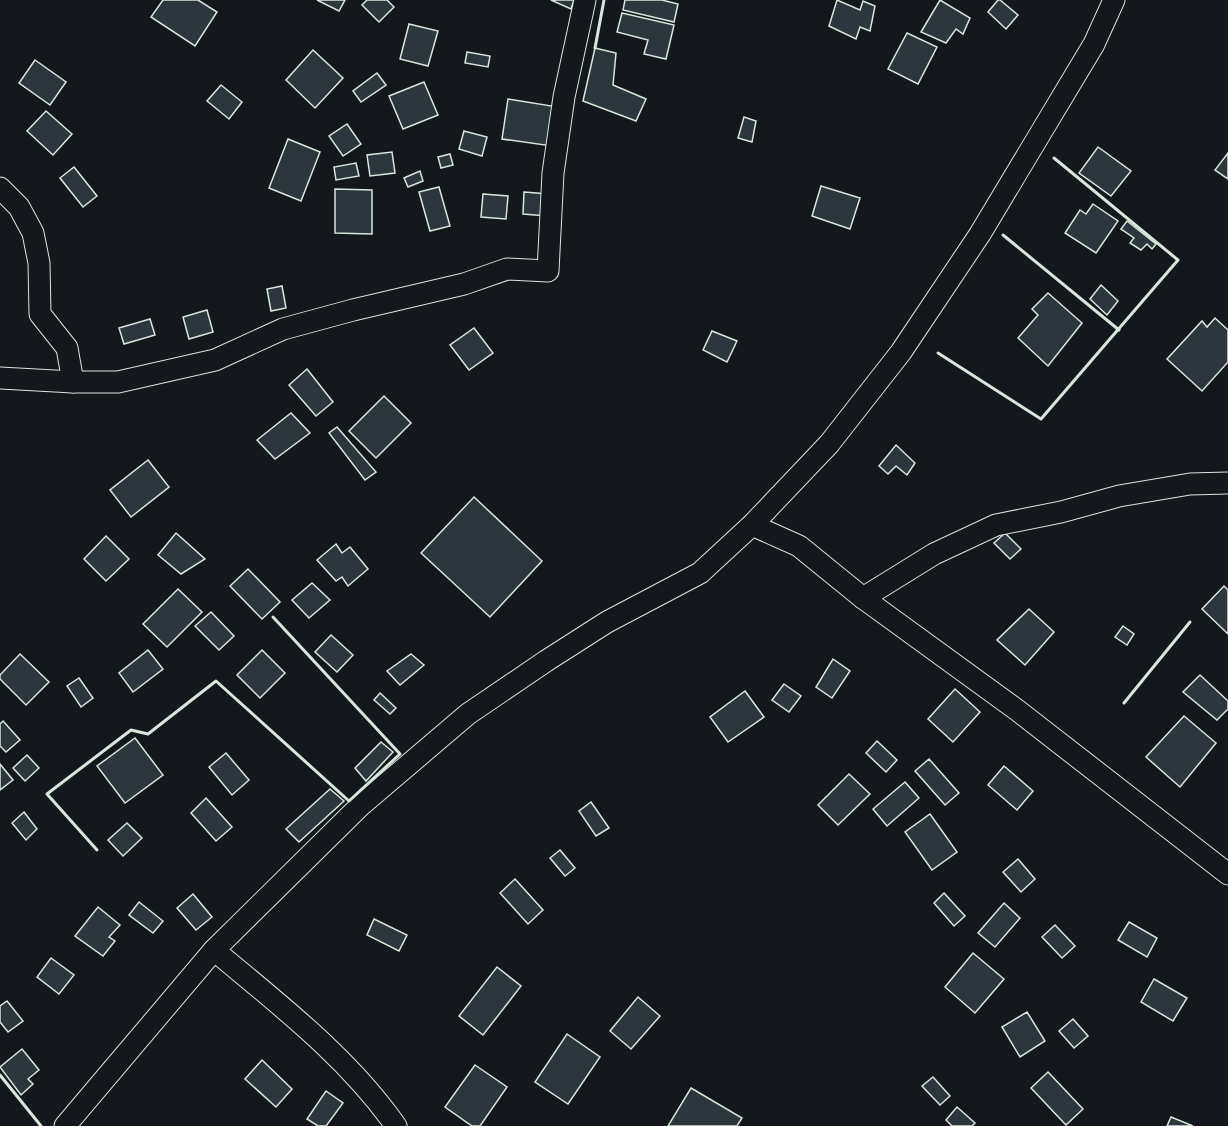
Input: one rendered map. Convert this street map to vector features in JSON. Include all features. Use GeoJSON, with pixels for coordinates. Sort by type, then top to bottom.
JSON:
{"type":"FeatureCollection","features":[{"type":"Feature","properties":{"kind":"street"},"geometry":{"type":"LineString","coordinates":[[0,378],[118,382],[215,360],[283,329],[464,284],[507,269],[548,271],[554,173],[561,119],[585,0]]}},
{"type":"Feature","properties":{"kind":"street"},"geometry":{"type":"LineString","coordinates":[[65,1126],[214,950],[360,806],[468,714],[607,622],[700,573],[752,525],[829,444],[902,352],[980,234],[1094,44],[1114,0]]}},
{"type":"Feature","properties":{"kind":"street"},"geometry":{"type":"LineString","coordinates":[[0,188],[19,207],[33,233],[39,263],[40,314],[67,348],[73,382]]}},
{"type":"Feature","properties":{"kind":"street"},"geometry":{"type":"LineString","coordinates":[[863,598],[934,554],[996,525],[1061,512],[1119,495],[1190,484],[1228,483]]}},
{"type":"Feature","properties":{"kind":"street"},"geometry":{"type":"LineString","coordinates":[[752,525],[799,546],[863,598],[1017,710],[1228,874]]}},
{"type":"Feature","properties":{"kind":"street"},"geometry":{"type":"LineString","coordinates":[[214,950],[308,1029],[380,1102],[396,1126]]}},
{"type":"Feature","properties":{"kind":"building"},"geometry":{"type":"Polygon","coordinates":[[[163,0],[198,0],[217,12],[195,46],[151,17],[163,0]]]}},
{"type":"Feature","properties":{"kind":"building"},"geometry":{"type":"Polygon","coordinates":[[[317,0],[345,0],[339,11],[317,0]]]}},
{"type":"Feature","properties":{"kind":"building"},"geometry":{"type":"Polygon","coordinates":[[[367,0],[387,0],[394,7],[379,22],[362,5],[367,0]]]}},
{"type":"Feature","properties":{"kind":"building"},"geometry":{"type":"Polygon","coordinates":[[[551,0],[574,0],[571,9],[551,0]]]}},
{"type":"Feature","properties":{"kind":"building"},"geometry":{"type":"Polygon","coordinates":[[[625,0],[662,0],[678,4],[674,22],[623,10],[625,0]]]}},
{"type":"Feature","properties":{"kind":"building"},"geometry":{"type":"Polygon","coordinates":[[[837,0],[860,10],[863,1],[875,6],[870,31],[860,27],[856,39],[829,26],[837,0]]]}},
{"type":"Feature","properties":{"kind":"building"},"geometry":{"type":"Polygon","coordinates":[[[940,0],[970,18],[963,34],[956,29],[946,43],[921,32],[940,0]]]}},
{"type":"Feature","properties":{"kind":"building"},"geometry":{"type":"Polygon","coordinates":[[[998,0],[1018,15],[1006,29],[988,12],[998,0]]]}},
{"type":"Feature","properties":{"kind":"building"},"geometry":{"type":"Polygon","coordinates":[[[622,13],[674,25],[666,59],[644,54],[648,40],[617,32],[622,13]]]}},
{"type":"Feature","properties":{"kind":"building"},"geometry":{"type":"Polygon","coordinates":[[[409,24],[438,31],[428,66],[400,59],[409,24]]]}},
{"type":"Feature","properties":{"kind":"building"},"geometry":{"type":"Polygon","coordinates":[[[907,33],[937,47],[918,84],[888,69],[907,33]]]}},
{"type":"Feature","properties":{"kind":"building"},"geometry":{"type":"Polygon","coordinates":[[[595,48],[616,53],[613,85],[646,99],[636,121],[583,101],[595,48]]]}},
{"type":"Feature","properties":{"kind":"building"},"geometry":{"type":"Polygon","coordinates":[[[313,50],[343,78],[315,108],[286,80],[313,50]]]}},
{"type":"Feature","properties":{"kind":"building"},"geometry":{"type":"Polygon","coordinates":[[[467,52],[490,56],[488,67],[465,63],[467,52]]]}},
{"type":"Feature","properties":{"kind":"building"},"geometry":{"type":"Polygon","coordinates":[[[35,60],[66,82],[50,105],[19,83],[35,60]]]}},
{"type":"Feature","properties":{"kind":"building"},"geometry":{"type":"Polygon","coordinates":[[[377,73],[386,85],[361,102],[353,91],[377,73]]]}},
{"type":"Feature","properties":{"kind":"building"},"geometry":{"type":"Polygon","coordinates":[[[424,82],[438,115],[403,129],[389,96],[424,82]]]}},
{"type":"Feature","properties":{"kind":"building"},"geometry":{"type":"Polygon","coordinates":[[[221,85],[242,102],[229,119],[207,101],[221,85]]]}},
{"type":"Feature","properties":{"kind":"building"},"geometry":{"type":"Polygon","coordinates":[[[508,99],[558,107],[552,146],[502,139],[508,99]]]}},
{"type":"Feature","properties":{"kind":"building"},"geometry":{"type":"Polygon","coordinates":[[[46,111],[72,134],[53,155],[27,131],[46,111]]]}},
{"type":"Feature","properties":{"kind":"building"},"geometry":{"type":"Polygon","coordinates":[[[744,117],[756,121],[752,142],[738,138],[744,117]]]}},
{"type":"Feature","properties":{"kind":"building"},"geometry":{"type":"Polygon","coordinates":[[[347,124],[361,144],[343,156],[329,136],[347,124]]]}},
{"type":"Feature","properties":{"kind":"building"},"geometry":{"type":"Polygon","coordinates":[[[464,131],[487,137],[482,156],[459,149],[464,131]]]}},
{"type":"Feature","properties":{"kind":"building"},"geometry":{"type":"Polygon","coordinates":[[[288,139],[320,152],[301,201],[269,188],[288,139]]]}},
{"type":"Feature","properties":{"kind":"building"},"geometry":{"type":"Polygon","coordinates":[[[1098,147],[1131,171],[1111,196],[1079,173],[1098,147]]]}},
{"type":"Feature","properties":{"kind":"building"},"geometry":{"type":"Polygon","coordinates":[[[392,152],[395,173],[370,176],[367,155],[392,152]]]}},
{"type":"Feature","properties":{"kind":"building"},"geometry":{"type":"Polygon","coordinates":[[[1228,153],[1228,179],[1215,170],[1228,153]]]}},
{"type":"Feature","properties":{"kind":"building"},"geometry":{"type":"Polygon","coordinates":[[[450,154],[453,165],[441,168],[438,157],[450,154]]]}},
{"type":"Feature","properties":{"kind":"building"},"geometry":{"type":"Polygon","coordinates":[[[356,163],[359,176],[336,180],[334,167],[356,163]]]}},
{"type":"Feature","properties":{"kind":"building"},"geometry":{"type":"Polygon","coordinates":[[[74,167],[97,196],[83,207],[60,178],[74,167]]]}},
{"type":"Feature","properties":{"kind":"building"},"geometry":{"type":"Polygon","coordinates":[[[420,171],[423,181],[408,187],[404,178],[420,171]]]}},
{"type":"Feature","properties":{"kind":"building"},"geometry":{"type":"Polygon","coordinates":[[[821,186],[860,198],[850,229],[812,216],[821,186]]]}},
{"type":"Feature","properties":{"kind":"building"},"geometry":{"type":"Polygon","coordinates":[[[439,187],[450,226],[430,231],[419,192],[439,187]]]}},
{"type":"Feature","properties":{"kind":"building"},"geometry":{"type":"Polygon","coordinates":[[[335,189],[372,190],[372,234],[335,233],[335,189]]]}},
{"type":"Feature","properties":{"kind":"building"},"geometry":{"type":"Polygon","coordinates":[[[524,192],[549,194],[547,216],[523,214],[524,192]]]}},
{"type":"Feature","properties":{"kind":"building"},"geometry":{"type":"Polygon","coordinates":[[[483,194],[508,196],[506,219],[481,217],[483,194]]]}},
{"type":"Feature","properties":{"kind":"building"},"geometry":{"type":"Polygon","coordinates":[[[1093,204],[1118,221],[1096,253],[1065,233],[1080,210],[1086,214],[1093,204]]]}},
{"type":"Feature","properties":{"kind":"building"},"geometry":{"type":"Polygon","coordinates":[[[1127,221],[1156,244],[1152,249],[1147,244],[1141,250],[1130,243],[1134,238],[1121,229],[1127,221]]]}},
{"type":"Feature","properties":{"kind":"building"},"geometry":{"type":"Polygon","coordinates":[[[1101,285],[1118,301],[1107,315],[1090,299],[1101,285]]]}},
{"type":"Feature","properties":{"kind":"building"},"geometry":{"type":"Polygon","coordinates":[[[282,286],[286,308],[271,311],[267,289],[282,286]]]}},
{"type":"Feature","properties":{"kind":"building"},"geometry":{"type":"Polygon","coordinates":[[[1048,293],[1082,323],[1048,366],[1018,338],[1038,315],[1032,309],[1048,293]]]}},
{"type":"Feature","properties":{"kind":"building"},"geometry":{"type":"Polygon","coordinates":[[[207,310],[213,332],[189,339],[183,317],[207,310]]]}},
{"type":"Feature","properties":{"kind":"building"},"geometry":{"type":"Polygon","coordinates":[[[1215,318],[1228,330],[1228,362],[1202,391],[1167,359],[1202,321],[1207,327],[1215,318]]]}},
{"type":"Feature","properties":{"kind":"building"},"geometry":{"type":"Polygon","coordinates":[[[150,319],[155,335],[124,344],[119,328],[150,319]]]}},
{"type":"Feature","properties":{"kind":"building"},"geometry":{"type":"Polygon","coordinates":[[[474,328],[493,353],[469,370],[450,345],[474,328]]]}},
{"type":"Feature","properties":{"kind":"building"},"geometry":{"type":"Polygon","coordinates":[[[712,331],[737,341],[727,362],[703,350],[712,331]]]}},
{"type":"Feature","properties":{"kind":"building"},"geometry":{"type":"Polygon","coordinates":[[[307,369],[333,402],[316,416],[289,385],[307,369]]]}},
{"type":"Feature","properties":{"kind":"building"},"geometry":{"type":"Polygon","coordinates":[[[384,396],[411,423],[376,458],[349,431],[384,396]]]}},
{"type":"Feature","properties":{"kind":"building"},"geometry":{"type":"Polygon","coordinates":[[[291,413],[310,433],[275,459],[257,440],[291,413]]]}},
{"type":"Feature","properties":{"kind":"building"},"geometry":{"type":"Polygon","coordinates":[[[337,427],[376,472],[365,480],[329,433],[337,427]]]}},
{"type":"Feature","properties":{"kind":"building"},"geometry":{"type":"Polygon","coordinates":[[[896,445],[915,463],[907,475],[896,466],[888,474],[879,466],[896,445]]]}},
{"type":"Feature","properties":{"kind":"building"},"geometry":{"type":"Polygon","coordinates":[[[148,460],[169,487],[131,517],[110,490],[148,460]]]}},
{"type":"Feature","properties":{"kind":"building"},"geometry":{"type":"Polygon","coordinates":[[[474,497],[542,561],[490,617],[421,553],[474,497]]]}},
{"type":"Feature","properties":{"kind":"building"},"geometry":{"type":"Polygon","coordinates":[[[176,533],[205,559],[181,574],[158,555],[176,533]]]}},
{"type":"Feature","properties":{"kind":"building"},"geometry":{"type":"Polygon","coordinates":[[[1005,533],[1021,549],[1010,559],[994,543],[1005,533]]]}},
{"type":"Feature","properties":{"kind":"building"},"geometry":{"type":"Polygon","coordinates":[[[106,536],[129,559],[106,581],[84,559],[106,536]]]}},
{"type":"Feature","properties":{"kind":"building"},"geometry":{"type":"Polygon","coordinates":[[[336,544],[342,553],[350,547],[368,569],[348,586],[342,577],[336,581],[317,560],[336,544]]]}},
{"type":"Feature","properties":{"kind":"building"},"geometry":{"type":"Polygon","coordinates":[[[248,569],[280,602],[262,619],[230,586],[248,569]]]}},
{"type":"Feature","properties":{"kind":"building"},"geometry":{"type":"Polygon","coordinates":[[[312,583],[330,600],[309,618],[292,600],[312,583]]]}},
{"type":"Feature","properties":{"kind":"building"},"geometry":{"type":"Polygon","coordinates":[[[1224,586],[1228,590],[1228,634],[1202,609],[1224,586]]]}},
{"type":"Feature","properties":{"kind":"building"},"geometry":{"type":"Polygon","coordinates":[[[178,589],[202,612],[167,647],[143,624],[178,589]]]}},
{"type":"Feature","properties":{"kind":"building"},"geometry":{"type":"Polygon","coordinates":[[[1029,609],[1054,632],[1025,665],[997,640],[1029,609]]]}},
{"type":"Feature","properties":{"kind":"building"},"geometry":{"type":"Polygon","coordinates":[[[211,612],[234,636],[219,650],[195,626],[211,612]]]}},
{"type":"Feature","properties":{"kind":"building"},"geometry":{"type":"Polygon","coordinates":[[[1123,626],[1134,634],[1127,645],[1115,637],[1123,626]]]}},
{"type":"Feature","properties":{"kind":"building"},"geometry":{"type":"Polygon","coordinates":[[[331,635],[353,655],[337,672],[315,652],[331,635]]]}},
{"type":"Feature","properties":{"kind":"building"},"geometry":{"type":"Polygon","coordinates":[[[148,650],[163,669],[133,692],[119,673],[148,650]]]}},
{"type":"Feature","properties":{"kind":"building"},"geometry":{"type":"Polygon","coordinates":[[[262,650],[285,673],[260,698],[237,675],[262,650]]]}},
{"type":"Feature","properties":{"kind":"building"},"geometry":{"type":"Polygon","coordinates":[[[20,654],[49,682],[26,705],[0,679],[0,675],[20,654]]]}},
{"type":"Feature","properties":{"kind":"building"},"geometry":{"type":"Polygon","coordinates":[[[411,654],[424,665],[400,685],[387,671],[411,654]]]}},
{"type":"Feature","properties":{"kind":"building"},"geometry":{"type":"Polygon","coordinates":[[[833,659],[850,671],[832,698],[816,687],[833,659]]]}},
{"type":"Feature","properties":{"kind":"building"},"geometry":{"type":"Polygon","coordinates":[[[1200,675],[1228,701],[1228,709],[1217,720],[1183,692],[1200,675]]]}},
{"type":"Feature","properties":{"kind":"building"},"geometry":{"type":"Polygon","coordinates":[[[79,678],[93,698],[81,707],[67,686],[79,678]]]}},
{"type":"Feature","properties":{"kind":"building"},"geometry":{"type":"Polygon","coordinates":[[[784,684],[801,696],[789,712],[772,700],[784,684]]]}},
{"type":"Feature","properties":{"kind":"building"},"geometry":{"type":"Polygon","coordinates":[[[955,689],[980,712],[953,742],[928,719],[955,689]]]}},
{"type":"Feature","properties":{"kind":"building"},"geometry":{"type":"Polygon","coordinates":[[[745,691],[764,717],[728,742],[710,717],[745,691]]]}},
{"type":"Feature","properties":{"kind":"building"},"geometry":{"type":"Polygon","coordinates":[[[380,693],[396,708],[390,714],[374,700],[380,693]]]}},
{"type":"Feature","properties":{"kind":"building"},"geometry":{"type":"Polygon","coordinates":[[[1184,716],[1216,743],[1180,787],[1146,757],[1184,716]]]}},
{"type":"Feature","properties":{"kind":"building"},"geometry":{"type":"Polygon","coordinates":[[[3,721],[20,740],[6,752],[0,746],[0,724],[3,721]]]}},
{"type":"Feature","properties":{"kind":"building"},"geometry":{"type":"Polygon","coordinates":[[[135,738],[163,775],[125,803],[97,766],[135,738]]]}},
{"type":"Feature","properties":{"kind":"building"},"geometry":{"type":"Polygon","coordinates":[[[877,741],[897,760],[886,772],[866,753],[877,741]]]}},
{"type":"Feature","properties":{"kind":"building"},"geometry":{"type":"Polygon","coordinates":[[[381,742],[393,752],[366,781],[355,768],[381,742]]]}},
{"type":"Feature","properties":{"kind":"building"},"geometry":{"type":"Polygon","coordinates":[[[226,753],[249,780],[232,795],[209,767],[226,753]]]}},
{"type":"Feature","properties":{"kind":"building"},"geometry":{"type":"Polygon","coordinates":[[[27,755],[39,768],[25,781],[13,768],[27,755]]]}},
{"type":"Feature","properties":{"kind":"building"},"geometry":{"type":"Polygon","coordinates":[[[929,759],[959,793],[945,805],[915,771],[929,759]]]}},
{"type":"Feature","properties":{"kind":"building"},"geometry":{"type":"Polygon","coordinates":[[[0,764],[13,780],[0,790],[0,764]]]}},
{"type":"Feature","properties":{"kind":"building"},"geometry":{"type":"Polygon","coordinates":[[[1004,766],[1033,791],[1017,810],[988,785],[1004,766]]]}},
{"type":"Feature","properties":{"kind":"building"},"geometry":{"type":"Polygon","coordinates":[[[849,774],[870,794],[838,825],[818,805],[849,774]]]}},
{"type":"Feature","properties":{"kind":"building"},"geometry":{"type":"Polygon","coordinates":[[[905,782],[919,798],[887,826],[873,809],[905,782]]]}},
{"type":"Feature","properties":{"kind":"building"},"geometry":{"type":"Polygon","coordinates":[[[330,789],[344,801],[299,842],[286,829],[330,789]]]}},
{"type":"Feature","properties":{"kind":"building"},"geometry":{"type":"Polygon","coordinates":[[[206,798],[232,827],[216,841],[191,813],[206,798]]]}},
{"type":"Feature","properties":{"kind":"building"},"geometry":{"type":"Polygon","coordinates":[[[591,802],[609,828],[596,836],[579,811],[591,802]]]}},
{"type":"Feature","properties":{"kind":"building"},"geometry":{"type":"Polygon","coordinates":[[[24,812],[37,829],[26,840],[12,823],[24,812]]]}},
{"type":"Feature","properties":{"kind":"building"},"geometry":{"type":"Polygon","coordinates":[[[930,814],[957,852],[932,870],[905,832],[930,814]]]}},
{"type":"Feature","properties":{"kind":"building"},"geometry":{"type":"Polygon","coordinates":[[[127,823],[142,838],[123,856],[108,840],[127,823]]]}},
{"type":"Feature","properties":{"kind":"building"},"geometry":{"type":"Polygon","coordinates":[[[560,850],[575,868],[565,876],[550,858],[560,850]]]}},
{"type":"Feature","properties":{"kind":"building"},"geometry":{"type":"Polygon","coordinates":[[[1018,859],[1035,879],[1021,892],[1003,872],[1018,859]]]}},
{"type":"Feature","properties":{"kind":"building"},"geometry":{"type":"Polygon","coordinates":[[[515,879],[543,910],[528,924],[500,893],[515,879]]]}},
{"type":"Feature","properties":{"kind":"building"},"geometry":{"type":"Polygon","coordinates":[[[944,893],[965,916],[954,926],[934,903],[944,893]]]}},
{"type":"Feature","properties":{"kind":"building"},"geometry":{"type":"Polygon","coordinates":[[[193,894],[212,917],[196,930],[177,908],[193,894]]]}},
{"type":"Feature","properties":{"kind":"building"},"geometry":{"type":"Polygon","coordinates":[[[139,902],[163,921],[153,933],[129,915],[139,902]]]}},
{"type":"Feature","properties":{"kind":"building"},"geometry":{"type":"Polygon","coordinates":[[[1004,903],[1020,918],[995,947],[978,933],[1004,903]]]}},
{"type":"Feature","properties":{"kind":"building"},"geometry":{"type":"Polygon","coordinates":[[[98,907],[120,925],[109,937],[115,941],[103,956],[75,936],[98,907]]]}},
{"type":"Feature","properties":{"kind":"building"},"geometry":{"type":"Polygon","coordinates":[[[374,919],[407,935],[399,951],[367,935],[374,919]]]}},
{"type":"Feature","properties":{"kind":"building"},"geometry":{"type":"Polygon","coordinates":[[[1129,922],[1157,938],[1147,957],[1118,940],[1129,922]]]}},
{"type":"Feature","properties":{"kind":"building"},"geometry":{"type":"Polygon","coordinates":[[[1055,925],[1075,946],[1062,958],[1042,937],[1055,925]]]}},
{"type":"Feature","properties":{"kind":"building"},"geometry":{"type":"Polygon","coordinates":[[[973,953],[1004,979],[975,1013],[945,987],[973,953]]]}},
{"type":"Feature","properties":{"kind":"building"},"geometry":{"type":"Polygon","coordinates":[[[51,958],[74,975],[59,994],[37,977],[51,958]]]}},
{"type":"Feature","properties":{"kind":"building"},"geometry":{"type":"Polygon","coordinates":[[[497,967],[521,986],[483,1035],[459,1016],[497,967]]]}},
{"type":"Feature","properties":{"kind":"building"},"geometry":{"type":"Polygon","coordinates":[[[1154,979],[1187,998],[1173,1021],[1141,1002],[1154,979]]]}},
{"type":"Feature","properties":{"kind":"building"},"geometry":{"type":"Polygon","coordinates":[[[638,997],[660,1016],[631,1049],[610,1031],[638,997]]]}},
{"type":"Feature","properties":{"kind":"building"},"geometry":{"type":"Polygon","coordinates":[[[7,1001],[23,1021],[8,1032],[0,1022],[0,1006],[7,1001]]]}},
{"type":"Feature","properties":{"kind":"building"},"geometry":{"type":"Polygon","coordinates":[[[1027,1012],[1045,1041],[1020,1057],[1002,1027],[1027,1012]]]}},
{"type":"Feature","properties":{"kind":"building"},"geometry":{"type":"Polygon","coordinates":[[[1073,1019],[1088,1036],[1074,1048],[1059,1031],[1073,1019]]]}},
{"type":"Feature","properties":{"kind":"building"},"geometry":{"type":"Polygon","coordinates":[[[567,1034],[600,1057],[568,1104],[535,1082],[567,1034]]]}},
{"type":"Feature","properties":{"kind":"building"},"geometry":{"type":"Polygon","coordinates":[[[22,1049],[39,1070],[28,1079],[33,1084],[21,1095],[0,1067],[22,1049]]]}},
{"type":"Feature","properties":{"kind":"building"},"geometry":{"type":"Polygon","coordinates":[[[262,1060],[292,1089],[276,1107],[245,1079],[262,1060]]]}},
{"type":"Feature","properties":{"kind":"building"},"geometry":{"type":"Polygon","coordinates":[[[475,1065],[507,1087],[480,1126],[472,1126],[445,1107],[475,1065]]]}},
{"type":"Feature","properties":{"kind":"building"},"geometry":{"type":"Polygon","coordinates":[[[1048,1072],[1083,1109],[1066,1125],[1031,1088],[1048,1072]]]}},
{"type":"Feature","properties":{"kind":"building"},"geometry":{"type":"Polygon","coordinates":[[[933,1077],[950,1096],[940,1105],[922,1086],[933,1077]]]}},
{"type":"Feature","properties":{"kind":"building"},"geometry":{"type":"Polygon","coordinates":[[[691,1088],[742,1118],[737,1126],[668,1126],[691,1088]]]}},
{"type":"Feature","properties":{"kind":"building"},"geometry":{"type":"Polygon","coordinates":[[[326,1091],[343,1103],[326,1126],[318,1126],[307,1119],[326,1091]]]}},
{"type":"Feature","properties":{"kind":"building"},"geometry":{"type":"Polygon","coordinates":[[[957,1107],[975,1123],[972,1126],[952,1126],[946,1120],[957,1107]]]}},
{"type":"Feature","properties":{"kind":"building"},"geometry":{"type":"Polygon","coordinates":[[[1171,1117],[1193,1126],[1167,1126],[1171,1117]]]}},
{"type":"Feature","properties":{"kind":"wall"},"geometry":{"type":"LineString","coordinates":[[595,48],[604,0]]}},
{"type":"Feature","properties":{"kind":"wall"},"geometry":{"type":"LineString","coordinates":[[938,353],[1041,419],[1178,260],[1054,158]]}},
{"type":"Feature","properties":{"kind":"wall"},"geometry":{"type":"LineString","coordinates":[[1003,235],[1119,330]]}},
{"type":"Feature","properties":{"kind":"wall"},"geometry":{"type":"LineString","coordinates":[[97,850],[47,794],[131,730],[148,734],[216,681],[349,801],[400,754],[273,617]]}},
{"type":"Feature","properties":{"kind":"wall"},"geometry":{"type":"LineString","coordinates":[[1124,703],[1190,622]]}},
{"type":"Feature","properties":{"kind":"wall"},"geometry":{"type":"LineString","coordinates":[[0,1075],[41,1126]]}}]}
